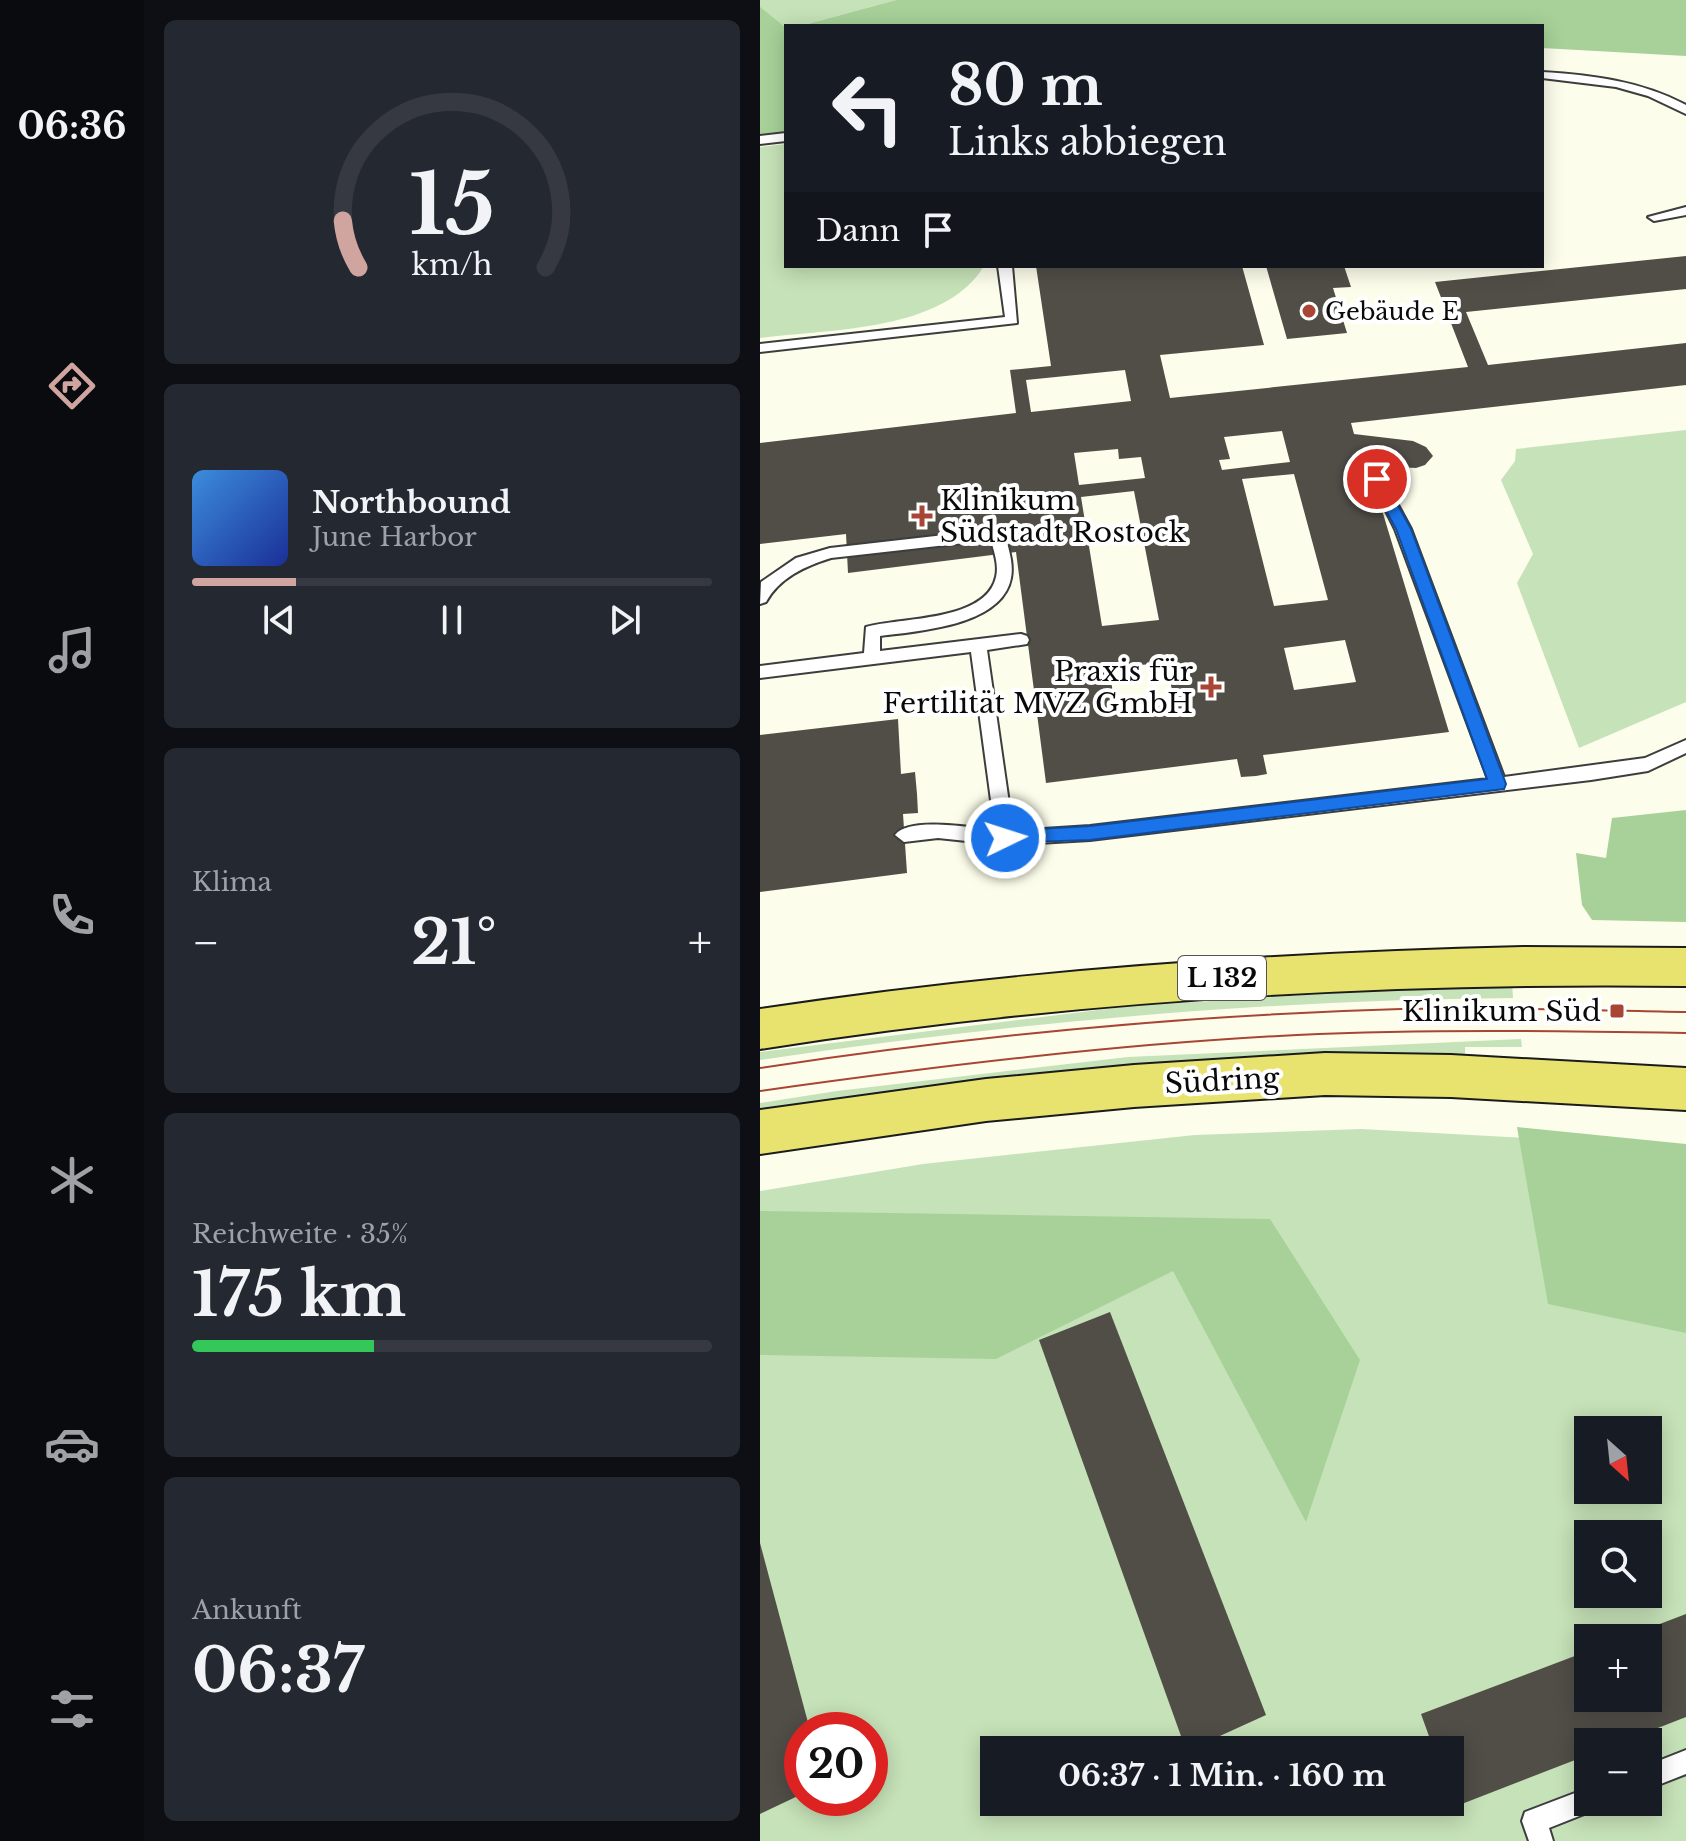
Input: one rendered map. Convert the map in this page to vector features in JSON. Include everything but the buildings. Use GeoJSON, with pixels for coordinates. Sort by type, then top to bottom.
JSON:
{"type":"FeatureCollection","features":[{"type":"Feature","properties":{"kind":"main road","name":"L 132"},"geometry":{"type":"LineString","coordinates":[[760,1029],[844,1015],[1201,979],[1570,964],[1686,967]]}},
{"type":"Feature","properties":{"kind":"main road","name":"Südring"},"geometry":{"type":"LineString","coordinates":[[760,1132],[986,1100],[1134,1086],[1325,1074],[1451,1076],[1686,1089]]}},
{"type":"Feature","properties":{"kind":"lane"},"geometry":{"type":"LineString","coordinates":[[1544,75],[1621,83],[1664,97],[1686,110]]}},
{"type":"Feature","properties":{"kind":"lane"},"geometry":{"type":"LineString","coordinates":[[760,140],[784,137]]}},
{"type":"Feature","properties":{"kind":"lane"},"geometry":{"type":"LineString","coordinates":[[1654,217],[1686,211]]}},
{"type":"Feature","properties":{"kind":"lane"},"geometry":{"type":"LineString","coordinates":[[760,348],[1012,320],[1005,268]]}},
{"type":"Feature","properties":{"kind":"lane"},"geometry":{"type":"LineString","coordinates":[[1377,479],[1403,529],[1498,784]]}},
{"type":"Feature","properties":{"kind":"lane"},"geometry":{"type":"LineString","coordinates":[[760,598],[766,586],[801,562],[830,553],[997,534],[1003,581],[994,595],[979,609],[954,617],[872,631],[872,658]]}},
{"type":"Feature","properties":{"kind":"lane"},"geometry":{"type":"LineString","coordinates":[[760,672],[1021,640]]}},
{"type":"Feature","properties":{"kind":"lane"},"geometry":{"type":"LineString","coordinates":[[978,646],[1005,838]]}},
{"type":"Feature","properties":{"kind":"lane"},"geometry":{"type":"LineString","coordinates":[[904,835],[938,831],[1005,838],[1090,833],[1648,764],[1686,746]]}},
{"type":"Feature","properties":{"kind":"lane"},"geometry":{"type":"LineString","coordinates":[[1662,1771],[1686,1762]]}},
{"type":"Feature","properties":{"kind":"lane"},"geometry":{"type":"LineString","coordinates":[[1541,1841],[1534,1821],[1574,1805]]}},
{"type":"Feature","properties":{"kind":"green space"},"geometry":{"type":"Polygon","coordinates":[[[760,0],[896,0],[807,24],[784,24],[784,31],[760,40],[760,0]]]}},
{"type":"Feature","properties":{"kind":"green space"},"geometry":{"type":"Polygon","coordinates":[[[896,0],[1686,0],[1686,56],[1544,48],[1544,24],[807,24],[896,0]]]}},
{"type":"Feature","properties":{"kind":"green space"},"geometry":{"type":"Polygon","coordinates":[[[760,7],[784,26],[784,132],[760,137],[760,7]]]}},
{"type":"Feature","properties":{"kind":"green space"},"geometry":{"type":"Polygon","coordinates":[[[784,144],[784,268],[982,268],[966,288],[942,304],[914,315],[851,329],[760,338],[760,147],[784,144]]]}},
{"type":"Feature","properties":{"kind":"green space"},"geometry":{"type":"Polygon","coordinates":[[[1686,430],[1686,702],[1579,748],[1517,583],[1533,554],[1501,480],[1515,461],[1516,449],[1686,430]]]}},
{"type":"Feature","properties":{"kind":"green space"},"geometry":{"type":"Polygon","coordinates":[[[1686,810],[1686,922],[1592,920],[1582,905],[1576,853],[1606,858],[1612,818],[1686,810]]]}},
{"type":"Feature","properties":{"kind":"green space"},"geometry":{"type":"Polygon","coordinates":[[[1512,982],[1513,998],[1324,1003],[1136,1016],[948,1035],[760,1060],[760,1052],[1131,1006],[1512,982]]]}},
{"type":"Feature","properties":{"kind":"green space"},"geometry":{"type":"Polygon","coordinates":[[[1521,1039],[1522,1047],[1465,1047],[1465,1057],[760,1113],[760,1103],[837,1091],[1128,1057],[1521,1039]]]}},
{"type":"Feature","properties":{"kind":"green space"},"geometry":{"type":"Polygon","coordinates":[[[1517,1127],[1686,1144],[1686,1333],[1548,1304],[1517,1127]]]}},
{"type":"Feature","properties":{"kind":"green space"},"geometry":{"type":"Polygon","coordinates":[[[1361,1129],[1527,1138],[1686,1155],[1686,1841],[760,1841],[760,1191],[923,1164],[1195,1135],[1361,1129]]]}},
{"type":"Feature","properties":{"kind":"green space"},"geometry":{"type":"Polygon","coordinates":[[[760,1211],[1270,1219],[1360,1360],[1306,1522],[1173,1271],[996,1359],[760,1355],[760,1211]]]}},
{"type":"Feature","properties":{"kind":"tram line"},"geometry":{"type":"LineString","coordinates":[[760,1068],[999,1037],[1240,1016],[1437,1008],[1686,1012]]}},
{"type":"Feature","properties":{"kind":"tram line"},"geometry":{"type":"LineString","coordinates":[[760,1091],[1028,1057],[1230,1039],[1443,1031],[1686,1033]]}},
{"type":"Feature","properties":{"kind":"place","name":"Gebäude E"},"geometry":{"type":"Point","coordinates":[1309,311]}},
{"type":"Feature","properties":{"kind":"place","name":"Klinikum Südstadt Rostock"},"geometry":{"type":"Point","coordinates":[922,516]}},
{"type":"Feature","properties":{"kind":"place","name":"Praxis für Fertilität MVZ GmbH"},"geometry":{"type":"Point","coordinates":[1211,687]}},
{"type":"Feature","properties":{"kind":"place","name":"Klinikum Süd"},"geometry":{"type":"Point","coordinates":[1617,1011]}},
{"type":"Feature","properties":{"kind":"route"},"geometry":{"type":"LineString","coordinates":[[1005,838],[1090,833],[1498,784],[1403,529],[1377,479]]}}]}
